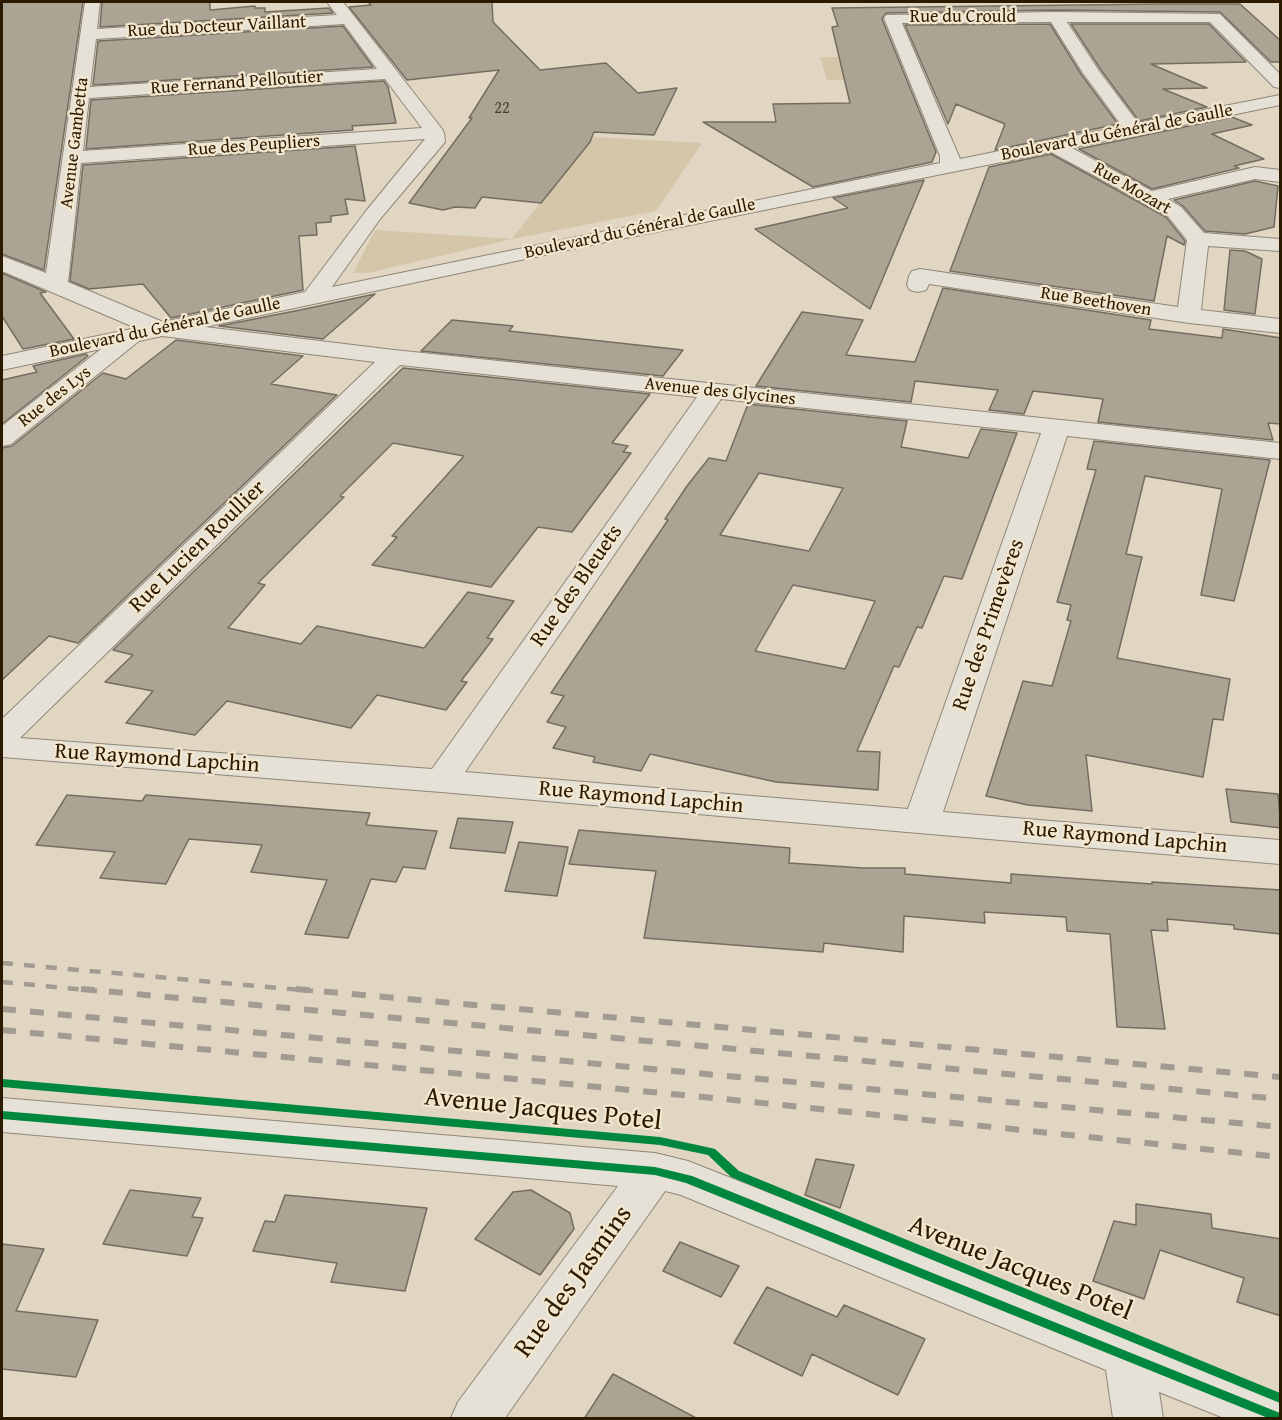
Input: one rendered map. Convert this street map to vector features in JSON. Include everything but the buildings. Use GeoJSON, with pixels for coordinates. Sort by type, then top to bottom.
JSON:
{"type":"FeatureCollection","features":[{"type":"Feature","properties":{"kind":"street","name":"Avenue Gambetta"},"geometry":{"type":"LineString","coordinates":[[56,285],[93,2]]}},
{"type":"Feature","properties":{"kind":"street"},"geometry":{"type":"LineString","coordinates":[[314,296],[373,215],[435,142],[435,133],[335,2]]}},
{"type":"Feature","properties":{"kind":"street","name":"Rue du Crould"},"geometry":{"type":"LineString","coordinates":[[950,166],[950,156],[892,18],[1214,16],[1281,83]]}},
{"type":"Feature","properties":{"kind":"street"},"geometry":{"type":"LineString","coordinates":[[1056,17],[1092,73],[1134,130]]}},
{"type":"Feature","properties":{"kind":"street","name":"Rue du Docteur Vaillant"},"geometry":{"type":"LineString","coordinates":[[87,35],[348,19]]}},
{"type":"Feature","properties":{"kind":"street","name":"Rue Fernand Pelloutier"},"geometry":{"type":"LineString","coordinates":[[82,93],[391,74]]}},
{"type":"Feature","properties":{"kind":"street","name":"Boulevard du Général de Gaulle"},"geometry":{"type":"LineString","coordinates":[[2,363],[314,296],[1281,100]]}},
{"type":"Feature","properties":{"kind":"street","name":"Rue des Peupliers"},"geometry":{"type":"LineString","coordinates":[[73,158],[435,133]]}},
{"type":"Feature","properties":{"kind":"street","name":"Rue Mozart"},"geometry":{"type":"LineString","coordinates":[[1055,146],[1174,211],[1198,239]]}},
{"type":"Feature","properties":{"kind":"street"},"geometry":{"type":"LineString","coordinates":[[1151,197],[1255,173],[1281,176]]}},
{"type":"Feature","properties":{"kind":"street"},"geometry":{"type":"LineString","coordinates":[[1189,316],[1198,239],[1281,245]]}},
{"type":"Feature","properties":{"kind":"street"},"geometry":{"type":"LineString","coordinates":[[2,263],[56,285],[149,331]]}},
{"type":"Feature","properties":{"kind":"street","name":"Rue Beethoven"},"geometry":{"type":"LineString","coordinates":[[918,285],[920,276],[999,276],[1189,316],[1281,326]]}},
{"type":"Feature","properties":{"kind":"street","name":"Avenue des Glycines"},"geometry":{"type":"LineString","coordinates":[[149,331],[1056,429],[1281,451]]}},
{"type":"Feature","properties":{"kind":"street","name":"Rue des Lys"},"geometry":{"type":"LineString","coordinates":[[2,438],[149,331]]}},
{"type":"Feature","properties":{"kind":"street","name":"Rue Lucien Roullier"},"geometry":{"type":"LineString","coordinates":[[2,737],[394,357]]}},
{"type":"Feature","properties":{"kind":"street","name":"Rue des Bleuets"},"geometry":{"type":"LineString","coordinates":[[441,781],[714,391]]}},
{"type":"Feature","properties":{"kind":"street","name":"Rue des Primevères"},"geometry":{"type":"LineString","coordinates":[[922,821],[1056,429]]}},
{"type":"Feature","properties":{"kind":"street","name":"Rue Raymond Lapchin"},"geometry":{"type":"LineString","coordinates":[[2,747],[441,781],[1281,852]]}},
{"type":"Feature","properties":{"kind":"street","name":"Avenue Jacques Potel"},"geometry":{"type":"LineString","coordinates":[[2,1115],[655,1171],[688,1179],[1280,1419]]}},
{"type":"Feature","properties":{"kind":"street","name":"Rue des Jasmins"},"geometry":{"type":"LineString","coordinates":[[476,1419],[655,1171]]}},
{"type":"Feature","properties":{"kind":"street"},"geometry":{"type":"LineString","coordinates":[[1129,1356],[1138,1419]]}},
{"type":"Feature","properties":{"kind":"shaded area"},"geometry":{"type":"Polygon","coordinates":[[[820,57],[895,57],[907,80],[827,80],[820,57]]]}},
{"type":"Feature","properties":{"kind":"shaded area"},"geometry":{"type":"Polygon","coordinates":[[[592,137],[702,143],[656,211],[512,239],[592,137]]]}},
{"type":"Feature","properties":{"kind":"shaded area"},"geometry":{"type":"Polygon","coordinates":[[[375,230],[512,239],[368,273],[353,273],[375,230]]]}},
{"type":"Feature","properties":{"kind":"railway"},"geometry":{"type":"LineString","coordinates":[[2,963],[313,991]]}},
{"type":"Feature","properties":{"kind":"railway"},"geometry":{"type":"LineString","coordinates":[[2,982],[97,991]]}},
{"type":"Feature","properties":{"kind":"railway"},"geometry":{"type":"LineString","coordinates":[[81,989],[1280,1099]]}},
{"type":"Feature","properties":{"kind":"railway"},"geometry":{"type":"LineString","coordinates":[[296,989],[1280,1077]]}},
{"type":"Feature","properties":{"kind":"railway"},"geometry":{"type":"LineString","coordinates":[[2,1009],[1280,1127]]}},
{"type":"Feature","properties":{"kind":"railway"},"geometry":{"type":"LineString","coordinates":[[2,1030],[724,1099],[1280,1157]]}},
{"type":"Feature","properties":{"kind":"cycle path"},"geometry":{"type":"LineString","coordinates":[[2,1083],[660,1141],[711,1152],[735,1174],[1280,1398]]}},
{"type":"Feature","properties":{"kind":"cycle path"},"geometry":{"type":"LineString","coordinates":[[2,1115],[655,1171],[688,1179],[1280,1418]]}}]}
